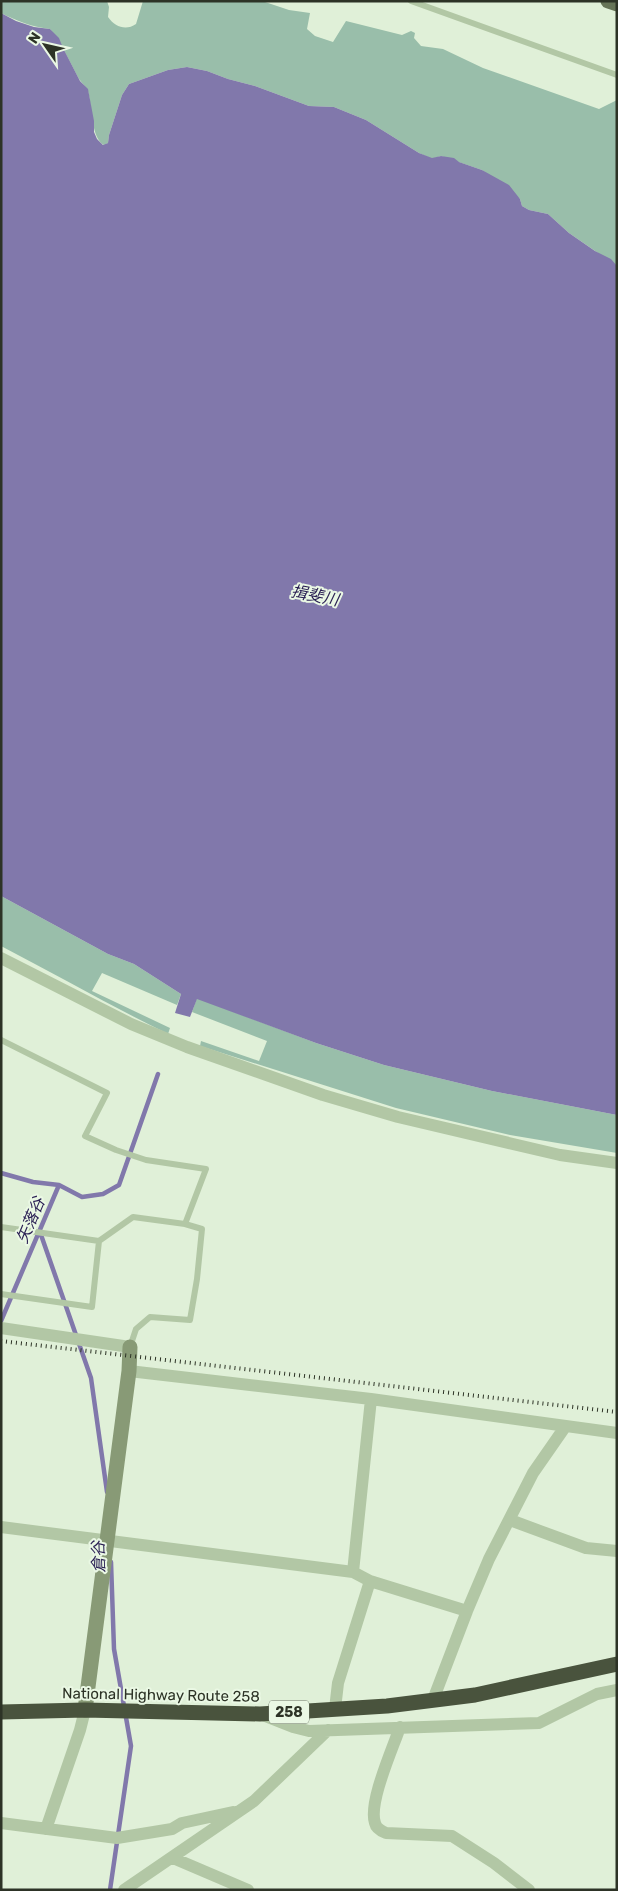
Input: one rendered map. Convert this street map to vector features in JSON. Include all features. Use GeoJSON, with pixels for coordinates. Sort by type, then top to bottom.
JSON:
{"type":"FeatureCollection","features":[{"type":"Feature","properties":{"kind":"highway","name":"National Highway Route 258"},"geometry":{"type":"LineString","coordinates":[[1,1712],[85,1710],[260,1714],[387,1706],[475,1695],[617,1664]]}},
{"type":"Feature","properties":{"kind":"main road"},"geometry":{"type":"LineString","coordinates":[[608,1],[617,4]]}},
{"type":"Feature","properties":{"kind":"street"},"geometry":{"type":"LineString","coordinates":[[1,958],[131,1024],[187,1047],[323,1095],[398,1117],[551,1153],[617,1163]]}},
{"type":"Feature","properties":{"kind":"street"},"geometry":{"type":"LineString","coordinates":[[4,1329],[130,1347],[129,1371],[85,1710],[46,1829]]}},
{"type":"Feature","properties":{"kind":"street"},"geometry":{"type":"LineString","coordinates":[[129,1371],[371,1399],[617,1433]]}},
{"type":"Feature","properties":{"kind":"street"},"geometry":{"type":"LineString","coordinates":[[353,1572],[371,1399]]}},
{"type":"Feature","properties":{"kind":"street"},"geometry":{"type":"LineString","coordinates":[[433,1700],[489,1559],[533,1473],[565,1427]]}},
{"type":"Feature","properties":{"kind":"street"},"geometry":{"type":"LineString","coordinates":[[510,1520],[586,1548],[617,1551]]}},
{"type":"Feature","properties":{"kind":"street"},"geometry":{"type":"LineString","coordinates":[[1,1527],[353,1572],[370,1582],[467,1611]]}},
{"type":"Feature","properties":{"kind":"street"},"geometry":{"type":"LineString","coordinates":[[335,1709],[338,1683],[370,1582]]}},
{"type":"Feature","properties":{"kind":"street"},"geometry":{"type":"LineString","coordinates":[[260,1714],[309,1731],[539,1723],[597,1694],[617,1690]]}},
{"type":"Feature","properties":{"kind":"street"},"geometry":{"type":"LineString","coordinates":[[400,1727],[375,1800],[375,1822],[380,1830],[386,1833],[452,1836],[494,1863],[529,1890]]}},
{"type":"Feature","properties":{"kind":"street"},"geometry":{"type":"LineString","coordinates":[[124,1890],[254,1801],[328,1730]]}},
{"type":"Feature","properties":{"kind":"street"},"geometry":{"type":"LineString","coordinates":[[1,1823],[117,1838],[172,1829],[182,1824],[240,1811]]}},
{"type":"Feature","properties":{"kind":"street"},"geometry":{"type":"LineString","coordinates":[[173,1858],[248,1890]]}},
{"type":"Feature","properties":{"kind":"lane"},"geometry":{"type":"LineString","coordinates":[[411,1],[617,75]]}},
{"type":"Feature","properties":{"kind":"lane"},"geometry":{"type":"LineString","coordinates":[[1,1040],[107,1093],[85,1136],[116,1150],[146,1160],[206,1169],[184,1224]]}},
{"type":"Feature","properties":{"kind":"lane"},"geometry":{"type":"LineString","coordinates":[[1,1226],[99,1241],[133,1216],[184,1224],[202,1229],[198,1279],[190,1320],[150,1317],[136,1329],[130,1347]]}},
{"type":"Feature","properties":{"kind":"lane"},"geometry":{"type":"LineString","coordinates":[[1,1294],[92,1307],[99,1241]]}},
{"type":"Feature","properties":{"kind":"green space"},"geometry":{"type":"Polygon","coordinates":[[[1,1],[107,1],[109,7],[108,17],[121,27],[128,27],[136,24],[143,1],[262,1],[289,10],[310,13],[307,29],[315,36],[333,42],[346,21],[402,35],[411,31],[415,33],[414,38],[421,46],[443,49],[483,68],[599,109],[617,100],[617,266],[569,233],[548,214],[529,210],[522,206],[520,199],[482,170],[441,156],[432,159],[366,120],[334,107],[309,106],[207,71],[187,67],[168,70],[129,84],[122,95],[108,143],[104,145],[94,129],[88,91],[79,79],[55,35],[50,29],[37,27],[1,13],[1,1]]]}},
{"type":"Feature","properties":{"kind":"green space"},"geometry":{"type":"Polygon","coordinates":[[[1,896],[108,954],[134,964],[181,994],[177,1005],[102,973],[92,991],[170,1028],[168,1034],[1,946],[1,896]]]}},
{"type":"Feature","properties":{"kind":"green space"},"geometry":{"type":"Polygon","coordinates":[[[197,998],[316,1043],[384,1065],[492,1091],[617,1115],[617,1153],[510,1135],[396,1108],[200,1046],[201,1041],[259,1061],[267,1041],[192,1012],[197,998]]]}},
{"type":"Feature","properties":{"kind":"water","name":"揖斐川"},"geometry":{"type":"Polygon","coordinates":[[[1,13],[16,21],[34,27],[50,29],[59,38],[80,81],[88,89],[94,121],[94,132],[97,139],[103,145],[108,143],[122,95],[129,84],[168,70],[187,67],[207,71],[309,106],[334,107],[366,120],[419,153],[432,158],[441,156],[454,158],[459,162],[482,170],[509,185],[520,199],[522,206],[529,210],[548,214],[569,233],[595,251],[611,259],[617,266],[617,1115],[492,1091],[384,1065],[316,1043],[197,999],[190,1017],[175,1013],[181,994],[134,964],[108,954],[1,896],[1,13]]]}},
{"type":"Feature","properties":{"kind":"waterway"},"geometry":{"type":"LineString","coordinates":[[1,1173],[33,1182],[59,1185],[82,1197],[103,1194],[119,1185],[158,1074]]}},
{"type":"Feature","properties":{"kind":"waterway","name":"矢落谷"},"geometry":{"type":"LineString","coordinates":[[1,1321],[59,1185]]}},
{"type":"Feature","properties":{"kind":"waterway","name":"倉谷"},"geometry":{"type":"LineString","coordinates":[[40,1232],[91,1378],[107,1492]]}},
{"type":"Feature","properties":{"kind":"waterway","name":"倉谷"},"geometry":{"type":"LineString","coordinates":[[110,1890],[131,1746],[114,1649],[111,1562]]}},
{"type":"Feature","properties":{"kind":"railway"},"geometry":{"type":"LineString","coordinates":[[1,1341],[617,1412]]}}]}
